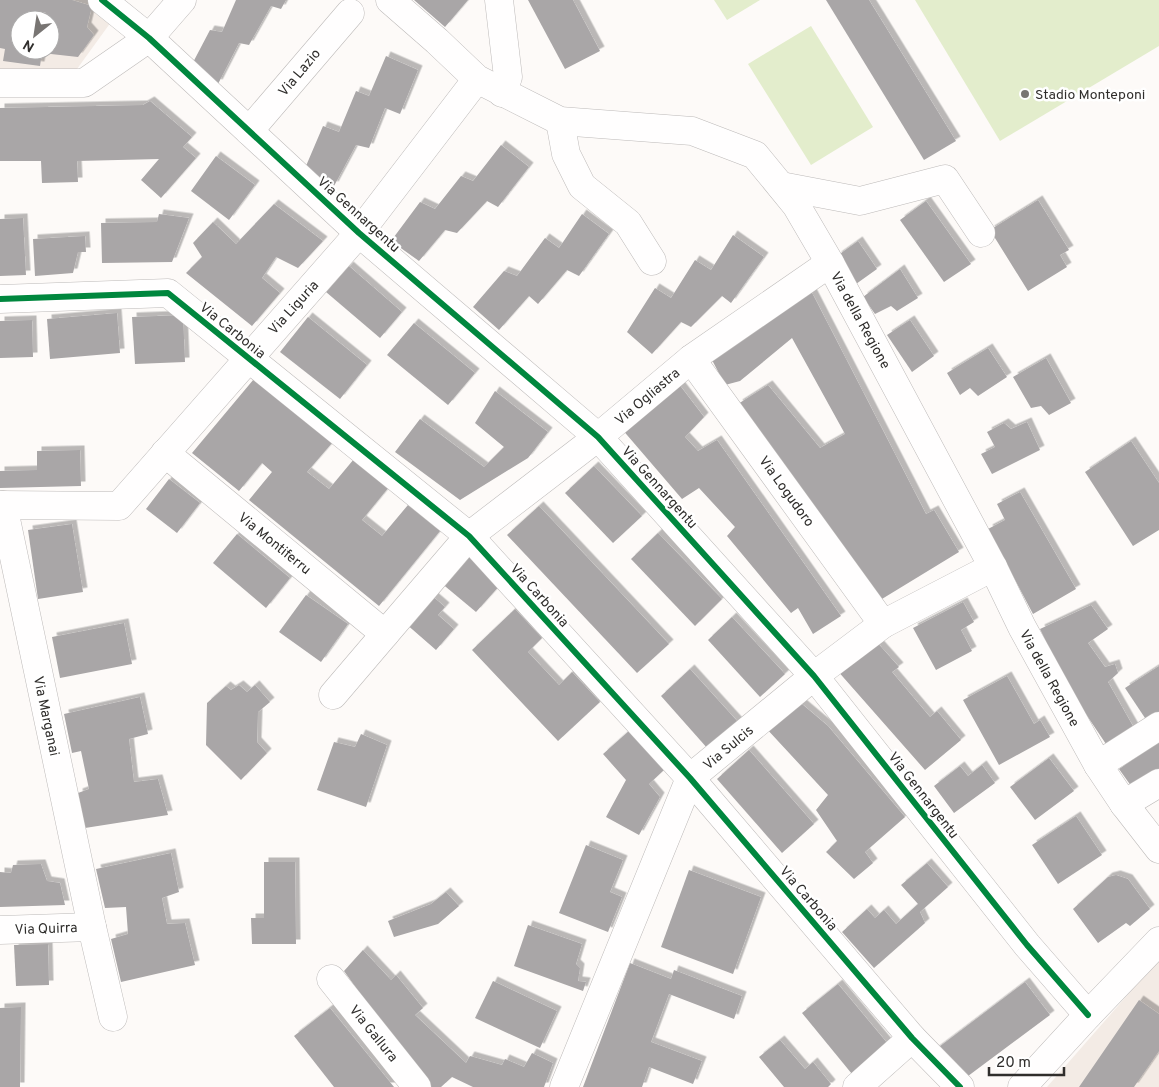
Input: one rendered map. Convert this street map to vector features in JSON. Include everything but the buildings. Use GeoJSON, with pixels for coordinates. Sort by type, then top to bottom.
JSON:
{"type":"FeatureCollection","features":[{"type":"Feature","properties":{"kind":"street","name":"Via Gennargentu"},"geometry":{"type":"LineString","coordinates":[[102,0],[149,38],[359,233],[598,437],[814,676],[1027,946],[1088,1015]]}},
{"type":"Feature","properties":{"kind":"street"},"geometry":{"type":"LineString","coordinates":[[0,83],[84,83],[149,38],[182,0]]}},
{"type":"Feature","properties":{"kind":"street","name":"Via della Regione"},"geometry":{"type":"LineString","coordinates":[[390,0],[477,79],[560,121],[692,131],[755,155],[796,205],[830,263],[993,567],[1022,627],[1098,765],[1124,804],[1159,849]]}},
{"type":"Feature","properties":{"kind":"street"},"geometry":{"type":"LineString","coordinates":[[499,0],[508,76],[502,93]]}},
{"type":"Feature","properties":{"kind":"street","name":"Via Lazio"},"geometry":{"type":"LineString","coordinates":[[249,131],[350,13]]}},
{"type":"Feature","properties":{"kind":"street","name":"Via Liguria"},"geometry":{"type":"LineString","coordinates":[[1,505],[119,506],[359,233],[477,79]]}},
{"type":"Feature","properties":{"kind":"street"},"geometry":{"type":"LineString","coordinates":[[560,121],[566,154],[582,186],[628,223],[652,261]]}},
{"type":"Feature","properties":{"kind":"street"},"geometry":{"type":"LineString","coordinates":[[781,186],[860,201],[945,179],[981,233]]}},
{"type":"Feature","properties":{"kind":"street","name":"Via Ogliastra"},"geometry":{"type":"LineString","coordinates":[[469,536],[598,437],[691,359],[830,263]]}},
{"type":"Feature","properties":{"kind":"street","name":"Via Carbonia"},"geometry":{"type":"LineString","coordinates":[[0,299],[168,293],[469,536],[690,778],[912,1038],[960,1087]]}},
{"type":"Feature","properties":{"kind":"street","name":"Via Logudoro"},"geometry":{"type":"LineString","coordinates":[[691,359],[883,624]]}},
{"type":"Feature","properties":{"kind":"street","name":"Via Montiferru"},"geometry":{"type":"LineString","coordinates":[[165,453],[385,634]]}},
{"type":"Feature","properties":{"kind":"street","name":"Via Marganai"},"geometry":{"type":"LineString","coordinates":[[1,505],[113,1017]]}},
{"type":"Feature","properties":{"kind":"street"},"geometry":{"type":"LineString","coordinates":[[333,695],[469,536]]}},
{"type":"Feature","properties":{"kind":"street","name":"Via Sulcis"},"geometry":{"type":"LineString","coordinates":[[564,1087],[690,778],[814,676],[883,624],[993,567]]}},
{"type":"Feature","properties":{"kind":"street"},"geometry":{"type":"LineString","coordinates":[[1098,765],[1159,726]]}},
{"type":"Feature","properties":{"kind":"street"},"geometry":{"type":"LineString","coordinates":[[1124,804],[1159,783]]}},
{"type":"Feature","properties":{"kind":"street","name":"Via Quirra"},"geometry":{"type":"LineString","coordinates":[[0,930],[92,926]]}},
{"type":"Feature","properties":{"kind":"street"},"geometry":{"type":"LineString","coordinates":[[1022,1087],[1159,941]]}},
{"type":"Feature","properties":{"kind":"street","name":"Via Gallura"},"geometry":{"type":"LineString","coordinates":[[331,979],[417,1087]]}},
{"type":"Feature","properties":{"kind":"street"},"geometry":{"type":"LineString","coordinates":[[857,1087],[912,1038]]}},
{"type":"Feature","properties":{"kind":"shaded area"},"geometry":{"type":"Polygon","coordinates":[[[0,0],[88,0],[111,22],[77,69],[0,70],[0,0]]]}},
{"type":"Feature","properties":{"kind":"shaded area"},"geometry":{"type":"Polygon","coordinates":[[[1159,959],[1159,1087],[1047,1087],[1159,959]]]}},
{"type":"Feature","properties":{"kind":"green space"},"geometry":{"type":"Polygon","coordinates":[[[714,0],[760,0],[727,20],[714,0]]]}},
{"type":"Feature","properties":{"kind":"green space","name":"Stadio Monteponi"},"geometry":{"type":"Polygon","coordinates":[[[915,0],[1159,0],[1159,46],[1000,141],[915,0]]]}},
{"type":"Feature","properties":{"kind":"green space"},"geometry":{"type":"Polygon","coordinates":[[[811,26],[873,127],[811,165],[748,64],[811,26]]]}},
{"type":"Feature","properties":{"kind":"cycle path"},"geometry":{"type":"LineString","coordinates":[[102,0],[149,38],[359,233],[598,437],[814,676],[1027,945],[1088,1015]]}},
{"type":"Feature","properties":{"kind":"cycle path"},"geometry":{"type":"LineString","coordinates":[[0,299],[168,293],[469,536],[690,778],[912,1038],[960,1087]]}},
{"type":"Feature","properties":{"kind":"place","name":"Stadio Monteponi"},"geometry":{"type":"Point","coordinates":[1025,94]}}]}
